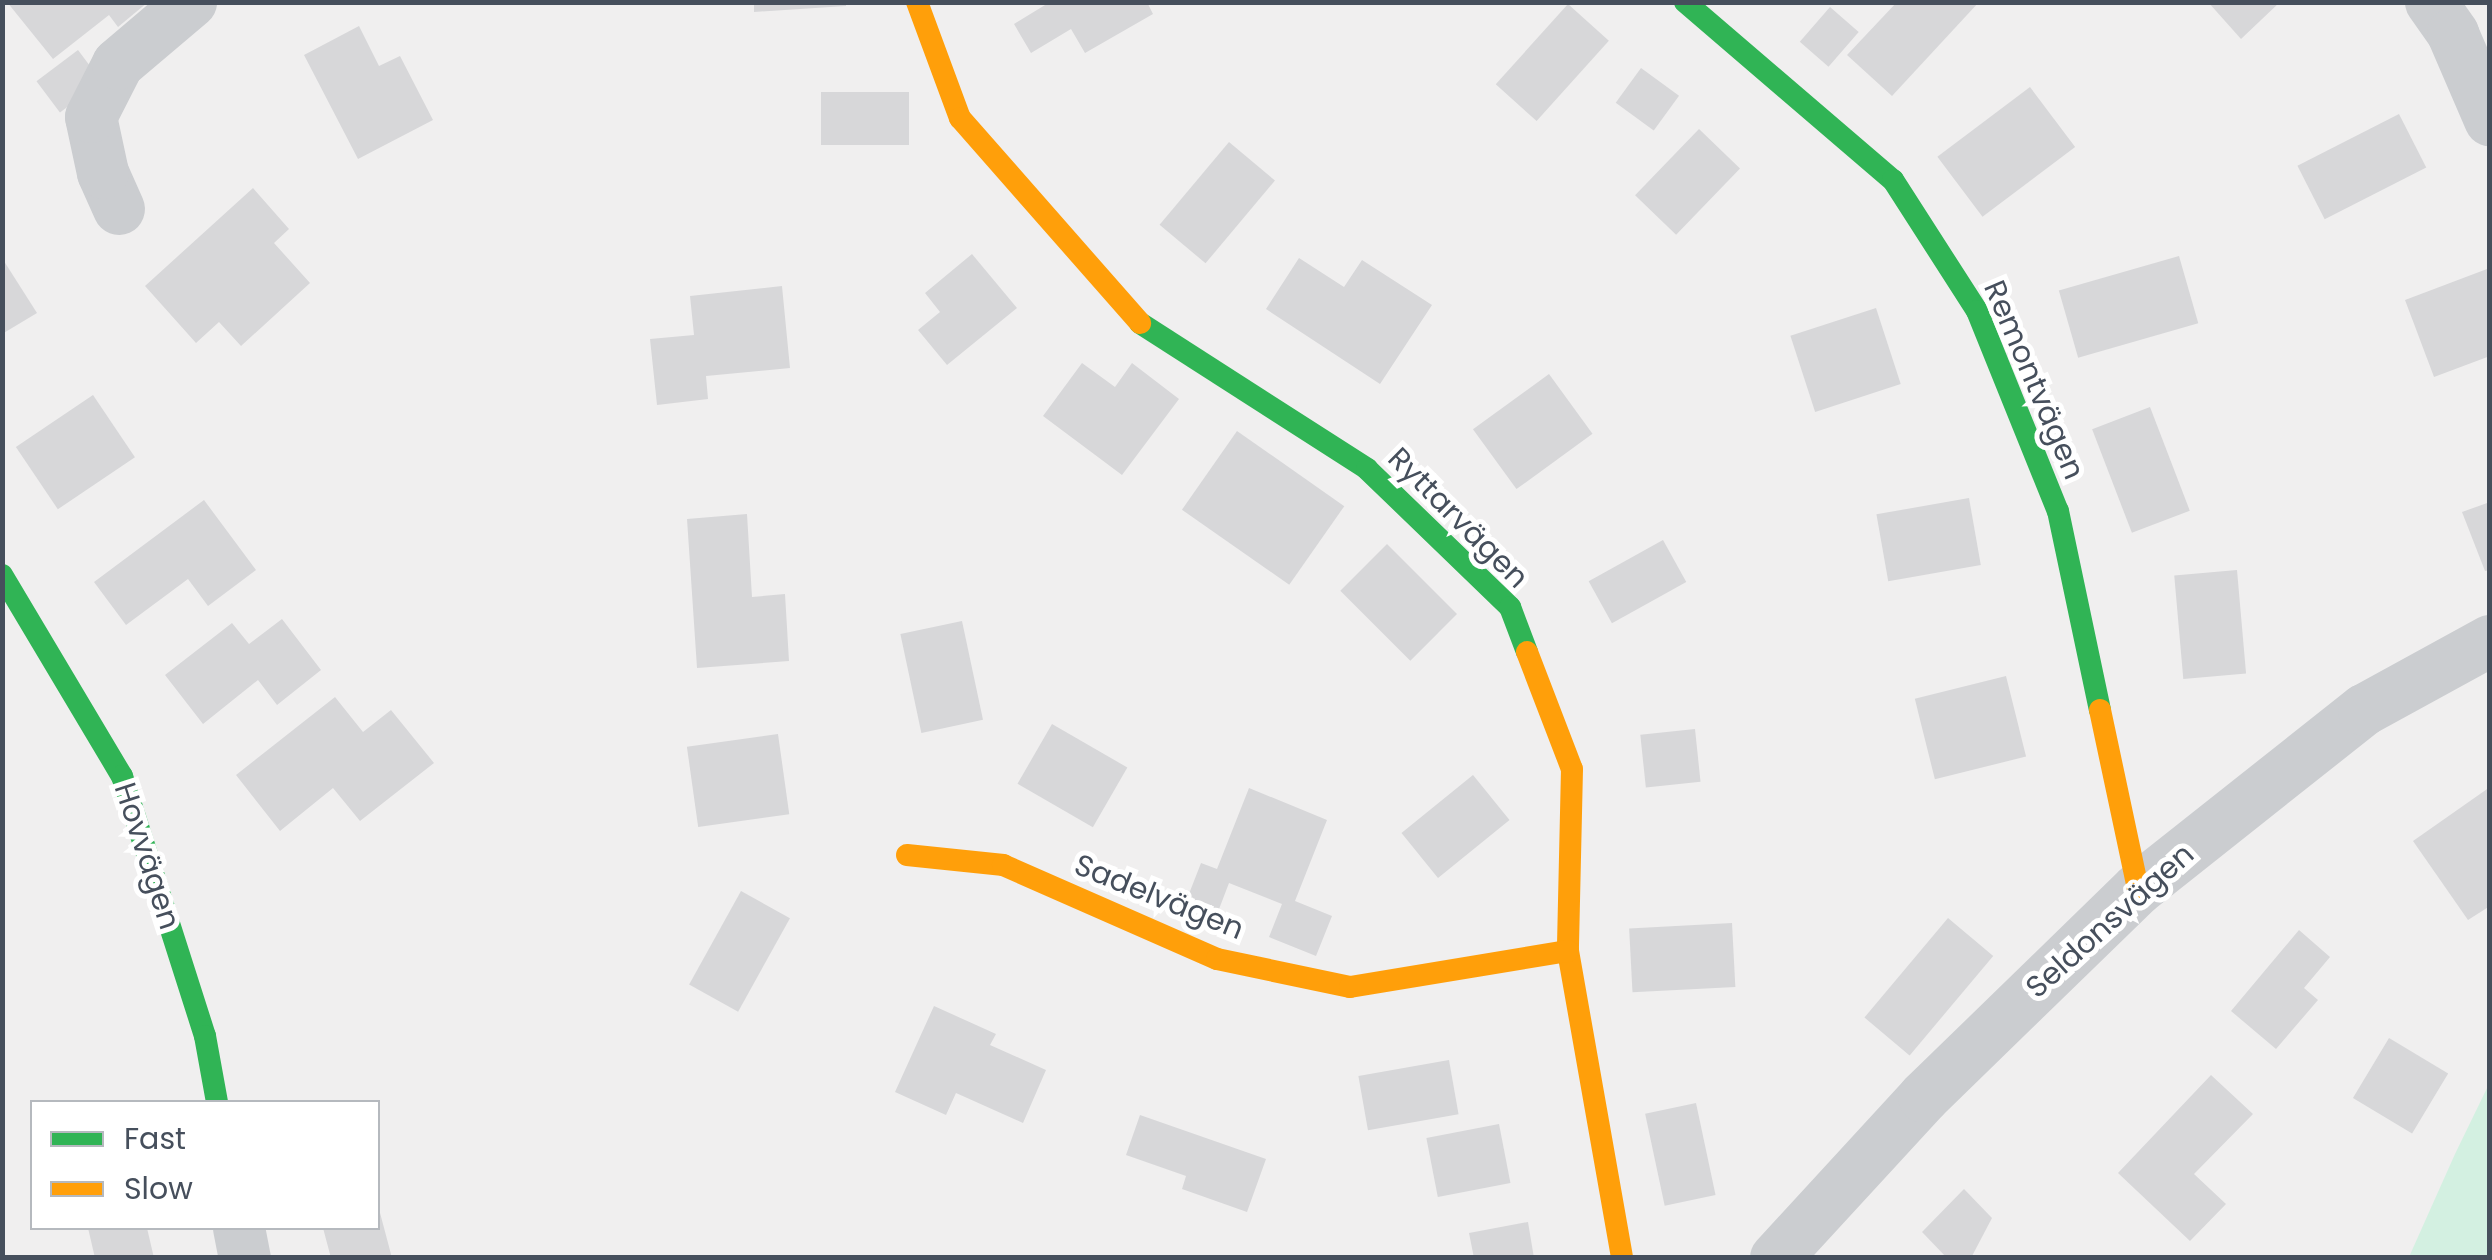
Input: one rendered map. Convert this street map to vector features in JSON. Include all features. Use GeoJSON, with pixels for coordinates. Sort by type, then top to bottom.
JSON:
{"type":"FeatureCollection","features":[{"type":"Feature","properties":{"kind":"street"},"geometry":{"type":"LineString","coordinates":[[119,209],[103,173],[92,117],[118,64],[190,2]]}},
{"type":"Feature","properties":{"kind":"street","name":"Ryttarvägen"},"geometry":{"type":"LineString","coordinates":[[917,2],[960,118],[1131,317],[1367,469],[1510,606],[1572,769],[1568,950],[1622,1258]]}},
{"type":"Feature","properties":{"kind":"street","name":"Remontvägen"},"geometry":{"type":"LineString","coordinates":[[1685,2],[1893,180],[1978,312],[2058,511],[2138,888]]}},
{"type":"Feature","properties":{"kind":"street"},"geometry":{"type":"LineString","coordinates":[[2431,2],[2454,34],[2490,120]]}},
{"type":"Feature","properties":{"kind":"street","name":"Hovvägen"},"geometry":{"type":"LineString","coordinates":[[2,575],[122,776],[204,1036],[217,1100]]}},
{"type":"Feature","properties":{"kind":"street","name":"Seldonsvägen"},"geometry":{"type":"LineString","coordinates":[[1776,1258],[1924,1097],[2138,888],[2364,710],[2490,641]]}},
{"type":"Feature","properties":{"kind":"street","name":"Sadelvägen"},"geometry":{"type":"LineString","coordinates":[[907,855],[1003,865],[1217,959],[1350,987],[1470,972],[1568,950]]}},
{"type":"Feature","properties":{"kind":"street"},"geometry":{"type":"LineString","coordinates":[[239,1230],[244,1258]]}},
{"type":"Feature","properties":{"kind":"green space"},"geometry":{"type":"Polygon","coordinates":[[[2489,1084],[2489,1257],[2409,1257],[2455,1154],[2489,1084]]]}},
{"type":"Feature","properties":{"kind":"building"},"geometry":{"type":"Polygon","coordinates":[[[7,2],[148,2],[118,27],[109,15],[53,59],[7,2]]]}},
{"type":"Feature","properties":{"kind":"building"},"geometry":{"type":"Polygon","coordinates":[[[754,2],[846,2],[846,6],[754,12],[754,2]]]}},
{"type":"Feature","properties":{"kind":"building"},"geometry":{"type":"Polygon","coordinates":[[[1050,2],[1147,2],[1153,14],[1085,53],[1071,29],[1031,53],[1014,24],[1050,2]]]}},
{"type":"Feature","properties":{"kind":"building"},"geometry":{"type":"Polygon","coordinates":[[[1897,2],[1979,2],[1892,96],[1847,55],[1897,2]]]}},
{"type":"Feature","properties":{"kind":"building"},"geometry":{"type":"Polygon","coordinates":[[[2208,2],[2280,2],[2241,39],[2208,2]]]}},
{"type":"Feature","properties":{"kind":"building"},"geometry":{"type":"Polygon","coordinates":[[[1568,4],[1609,41],[1537,121],[1496,84],[1568,4]]]}},
{"type":"Feature","properties":{"kind":"building"},"geometry":{"type":"Polygon","coordinates":[[[1830,7],[1859,32],[1829,67],[1800,42],[1830,7]]]}},
{"type":"Feature","properties":{"kind":"building"},"geometry":{"type":"Polygon","coordinates":[[[359,26],[379,66],[400,56],[433,120],[358,159],[304,55],[359,26]]]}},
{"type":"Feature","properties":{"kind":"building"},"geometry":{"type":"Polygon","coordinates":[[[78,50],[101,81],[60,112],[36,81],[78,50]]]}},
{"type":"Feature","properties":{"kind":"building"},"geometry":{"type":"Polygon","coordinates":[[[1641,68],[1679,96],[1654,130],[1616,103],[1641,68]]]}},
{"type":"Feature","properties":{"kind":"building"},"geometry":{"type":"Polygon","coordinates":[[[2030,87],[2075,147],[1982,217],[1937,157],[2030,87]]]}},
{"type":"Feature","properties":{"kind":"building"},"geometry":{"type":"Polygon","coordinates":[[[821,92],[909,92],[909,145],[821,145],[821,92]]]}},
{"type":"Feature","properties":{"kind":"building"},"geometry":{"type":"Polygon","coordinates":[[[2399,114],[2426,167],[2325,219],[2297,166],[2399,114]]]}},
{"type":"Feature","properties":{"kind":"building"},"geometry":{"type":"Polygon","coordinates":[[[1699,129],[1740,169],[1676,235],[1635,195],[1699,129]]]}},
{"type":"Feature","properties":{"kind":"building"},"geometry":{"type":"Polygon","coordinates":[[[1229,142],[1275,181],[1206,263],[1160,225],[1229,142]]]}},
{"type":"Feature","properties":{"kind":"building"},"geometry":{"type":"Polygon","coordinates":[[[253,188],[289,229],[274,243],[310,283],[241,346],[219,322],[196,343],[145,286],[253,188]]]}},
{"type":"Feature","properties":{"kind":"building"},"geometry":{"type":"Polygon","coordinates":[[[972,254],[1017,308],[947,365],[918,330],[940,312],[925,293],[972,254]]]}},
{"type":"Feature","properties":{"kind":"building"},"geometry":{"type":"Polygon","coordinates":[[[2179,256],[2198,323],[2078,358],[2059,290],[2179,256]]]}},
{"type":"Feature","properties":{"kind":"building"},"geometry":{"type":"Polygon","coordinates":[[[2,258],[37,313],[2,334],[2,258]]]}},
{"type":"Feature","properties":{"kind":"building"},"geometry":{"type":"Polygon","coordinates":[[[1299,258],[1344,287],[1362,260],[1432,305],[1380,384],[1266,309],[1299,258]]]}},
{"type":"Feature","properties":{"kind":"building"},"geometry":{"type":"Polygon","coordinates":[[[2487,269],[2490,356],[2434,377],[2405,300],[2487,269]]]}},
{"type":"Feature","properties":{"kind":"building"},"geometry":{"type":"Polygon","coordinates":[[[782,286],[790,368],[706,376],[708,399],[657,405],[650,339],[694,335],[690,296],[782,286]]]}},
{"type":"Feature","properties":{"kind":"building"},"geometry":{"type":"Polygon","coordinates":[[[1876,308],[1901,384],[1815,412],[1790,336],[1876,308]]]}},
{"type":"Feature","properties":{"kind":"building"},"geometry":{"type":"Polygon","coordinates":[[[1082,363],[1115,387],[1132,363],[1179,399],[1122,475],[1043,416],[1082,363]]]}},
{"type":"Feature","properties":{"kind":"building"},"geometry":{"type":"Polygon","coordinates":[[[1549,374],[1592,434],[1516,489],[1473,429],[1549,374]]]}},
{"type":"Feature","properties":{"kind":"building"},"geometry":{"type":"Polygon","coordinates":[[[93,395],[135,457],[58,509],[16,447],[93,395]]]}},
{"type":"Feature","properties":{"kind":"building"},"geometry":{"type":"Polygon","coordinates":[[[2150,407],[2190,511],[2132,533],[2092,429],[2150,407]]]}},
{"type":"Feature","properties":{"kind":"building"},"geometry":{"type":"Polygon","coordinates":[[[1237,431],[1344,506],[1289,585],[1182,510],[1237,431]]]}},
{"type":"Feature","properties":{"kind":"building"},"geometry":{"type":"Polygon","coordinates":[[[1969,498],[1981,565],[1888,581],[1876,514],[1969,498]]]}},
{"type":"Feature","properties":{"kind":"building"},"geometry":{"type":"Polygon","coordinates":[[[204,500],[256,570],[208,606],[188,579],[126,625],[94,582],[204,500]]]}},
{"type":"Feature","properties":{"kind":"building"},"geometry":{"type":"Polygon","coordinates":[[[2490,502],[2490,570],[2485,571],[2462,512],[2490,502]]]}},
{"type":"Feature","properties":{"kind":"building"},"geometry":{"type":"Polygon","coordinates":[[[747,514],[752,597],[785,594],[789,661],[697,668],[687,519],[747,514]]]}},
{"type":"Feature","properties":{"kind":"building"},"geometry":{"type":"Polygon","coordinates":[[[1663,540],[1686,582],[1612,623],[1589,581],[1663,540]]]}},
{"type":"Feature","properties":{"kind":"building"},"geometry":{"type":"Polygon","coordinates":[[[1387,544],[1457,614],[1410,661],[1340,591],[1387,544]]]}},
{"type":"Feature","properties":{"kind":"building"},"geometry":{"type":"Polygon","coordinates":[[[2237,570],[2246,674],[2183,679],[2174,575],[2237,570]]]}},
{"type":"Feature","properties":{"kind":"building"},"geometry":{"type":"Polygon","coordinates":[[[282,619],[321,670],[277,705],[258,680],[203,724],[165,675],[232,623],[249,644],[282,619]]]}},
{"type":"Feature","properties":{"kind":"building"},"geometry":{"type":"Polygon","coordinates":[[[962,621],[983,720],[921,733],[900,634],[962,621]]]}},
{"type":"Feature","properties":{"kind":"building"},"geometry":{"type":"Polygon","coordinates":[[[2006,676],[2026,757],[1935,779],[1915,699],[2006,676]]]}},
{"type":"Feature","properties":{"kind":"building"},"geometry":{"type":"Polygon","coordinates":[[[335,697],[363,732],[391,710],[434,763],[360,821],[333,788],[280,831],[236,775],[335,697]]]}},
{"type":"Feature","properties":{"kind":"building"},"geometry":{"type":"Polygon","coordinates":[[[1052,724],[1127,768],[1093,827],[1018,784],[1052,724]]]}},
{"type":"Feature","properties":{"kind":"building"},"geometry":{"type":"Polygon","coordinates":[[[1695,729],[1701,782],[1646,787],[1640,735],[1695,729]]]}},
{"type":"Feature","properties":{"kind":"building"},"geometry":{"type":"Polygon","coordinates":[[[778,734],[789,814],[698,827],[687,747],[778,734]]]}},
{"type":"Feature","properties":{"kind":"building"},"geometry":{"type":"Polygon","coordinates":[[[1473,775],[1510,820],[1438,878],[1402,833],[1473,775]]]}},
{"type":"Feature","properties":{"kind":"building"},"geometry":{"type":"Polygon","coordinates":[[[2490,787],[2490,906],[2468,920],[2413,841],[2490,787]]]}},
{"type":"Feature","properties":{"kind":"building"},"geometry":{"type":"Polygon","coordinates":[[[1249,788],[1327,820],[1295,901],[1332,916],[1316,956],[1269,937],[1282,904],[1229,883],[1216,917],[1185,904],[1201,863],[1217,869],[1249,788]]]}},
{"type":"Feature","properties":{"kind":"building"},"geometry":{"type":"Polygon","coordinates":[[[741,891],[790,918],[738,1012],[689,985],[741,891]]]}},
{"type":"Feature","properties":{"kind":"building"},"geometry":{"type":"Polygon","coordinates":[[[1948,918],[1993,956],[1910,1056],[1864,1018],[1948,918]]]}},
{"type":"Feature","properties":{"kind":"building"},"geometry":{"type":"Polygon","coordinates":[[[1732,923],[1735,987],[1632,992],[1629,928],[1732,923]]]}},
{"type":"Feature","properties":{"kind":"building"},"geometry":{"type":"Polygon","coordinates":[[[2299,930],[2330,957],[2304,988],[2318,1000],[2276,1049],[2231,1011],[2299,930]]]}},
{"type":"Feature","properties":{"kind":"building"},"geometry":{"type":"Polygon","coordinates":[[[934,1006],[996,1034],[990,1045],[1046,1070],[1023,1123],[956,1093],[946,1115],[895,1092],[934,1006]]]}},
{"type":"Feature","properties":{"kind":"building"},"geometry":{"type":"Polygon","coordinates":[[[2389,1038],[2448,1074],[2412,1134],[2353,1098],[2389,1038]]]}},
{"type":"Feature","properties":{"kind":"building"},"geometry":{"type":"Polygon","coordinates":[[[1449,1060],[1459,1114],[1368,1130],[1358,1076],[1449,1060]]]}},
{"type":"Feature","properties":{"kind":"building"},"geometry":{"type":"Polygon","coordinates":[[[2211,1075],[2253,1114],[2194,1174],[2226,1204],[2190,1241],[2118,1173],[2211,1075]]]}},
{"type":"Feature","properties":{"kind":"building"},"geometry":{"type":"Polygon","coordinates":[[[1696,1103],[1716,1195],[1665,1206],[1645,1114],[1696,1103]]]}},
{"type":"Feature","properties":{"kind":"building"},"geometry":{"type":"Polygon","coordinates":[[[1140,1115],[1266,1159],[1247,1212],[1182,1189],[1186,1176],[1126,1155],[1140,1115]]]}},
{"type":"Feature","properties":{"kind":"building"},"geometry":{"type":"Polygon","coordinates":[[[1499,1124],[1510,1183],[1438,1197],[1426,1138],[1499,1124]]]}},
{"type":"Feature","properties":{"kind":"building"},"geometry":{"type":"Polygon","coordinates":[[[1964,1189],[1992,1218],[1971,1258],[1947,1258],[1922,1232],[1964,1189]]]}},
{"type":"Feature","properties":{"kind":"building"},"geometry":{"type":"Polygon","coordinates":[[[380,1213],[392,1258],[331,1258],[324,1230],[380,1230],[380,1213]]]}},
{"type":"Feature","properties":{"kind":"building"},"geometry":{"type":"Polygon","coordinates":[[[1528,1222],[1534,1258],[1474,1258],[1469,1233],[1528,1222]]]}},
{"type":"Feature","properties":{"kind":"building"},"geometry":{"type":"Polygon","coordinates":[[[88,1230],[147,1230],[154,1258],[95,1258],[88,1230]]]}},
{"type":"Feature","properties":{"kind":"traffic: fast"},"geometry":{"type":"LineString","coordinates":[[1685,2],[1893,180],[1977,311],[2058,511],[2100,710]]}},
{"type":"Feature","properties":{"kind":"traffic: fast"},"geometry":{"type":"LineString","coordinates":[[1140,323],[1367,469],[1510,607],[1527,652]]}},
{"type":"Feature","properties":{"kind":"traffic: fast"},"geometry":{"type":"LineString","coordinates":[[2,575],[122,776],[205,1036],[217,1100]]}},
{"type":"Feature","properties":{"kind":"traffic: slow"},"geometry":{"type":"LineString","coordinates":[[917,2],[960,118],[1140,323]]}},
{"type":"Feature","properties":{"kind":"traffic: slow"},"geometry":{"type":"LineString","coordinates":[[1527,652],[1572,769],[1568,951],[1622,1258]]}},
{"type":"Feature","properties":{"kind":"traffic: slow"},"geometry":{"type":"LineString","coordinates":[[2100,710],[2138,889]]}},
{"type":"Feature","properties":{"kind":"traffic: slow"},"geometry":{"type":"LineString","coordinates":[[907,855],[1003,865],[1217,959],[1350,987],[1568,951]]}}]}
